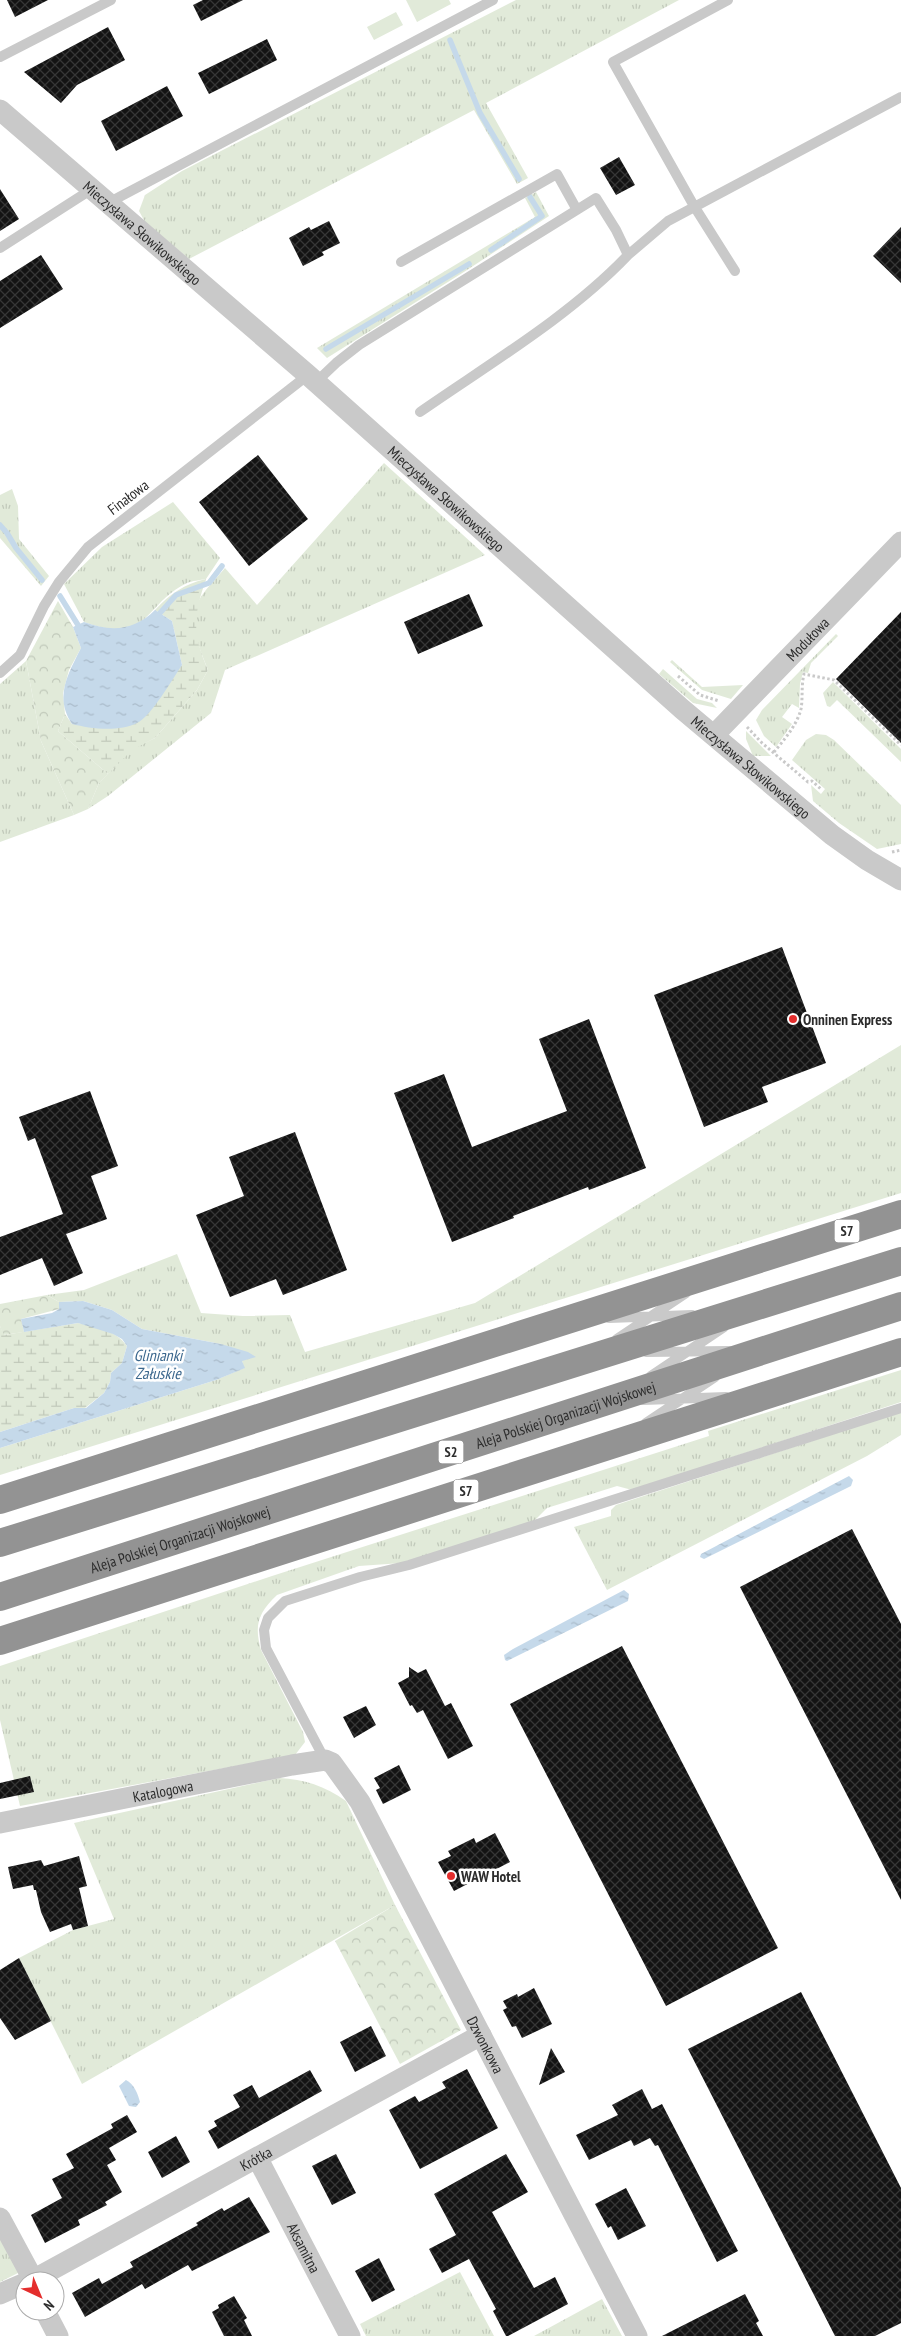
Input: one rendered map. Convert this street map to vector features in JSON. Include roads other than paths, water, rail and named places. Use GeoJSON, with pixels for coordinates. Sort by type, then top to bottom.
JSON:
{"type":"FeatureCollection","features":[{"type":"Feature","properties":{"kind":"highway","name":"S7"},"geometry":{"type":"LineString","coordinates":[[0,1500],[901,1214]]}},
{"type":"Feature","properties":{"kind":"highway"},"geometry":{"type":"LineString","coordinates":[[0,1543],[901,1261]]}},
{"type":"Feature","properties":{"kind":"highway","name":"Aleja Polskiej Organizacji Wojskowej"},"geometry":{"type":"LineString","coordinates":[[0,1597],[901,1306]]}},
{"type":"Feature","properties":{"kind":"highway","name":"S7"},"geometry":{"type":"LineString","coordinates":[[0,1641],[901,1352]]}},
{"type":"Feature","properties":{"kind":"street","name":"Mieczysława Słowikowskiego"},"geometry":{"type":"LineString","coordinates":[[0,110],[312,379],[633,666],[714,735],[832,835],[867,860],[900,876]]}},
{"type":"Feature","properties":{"kind":"street","name":"Modułowa"},"geometry":{"type":"LineString","coordinates":[[714,735],[901,542]]}},
{"type":"Feature","properties":{"kind":"street","name":"Katalogowa"},"geometry":{"type":"LineString","coordinates":[[0,1822],[325,1760]]}},
{"type":"Feature","properties":{"kind":"street","name":"Dzwonkowa"},"geometry":{"type":"LineString","coordinates":[[325,1760],[332,1763],[360,1802],[637,2336]]}},
{"type":"Feature","properties":{"kind":"street","name":"Krótka"},"geometry":{"type":"LineString","coordinates":[[50,2271],[258,2159],[481,2035]]}},
{"type":"Feature","properties":{"kind":"street","name":"Aksamitna"},"geometry":{"type":"LineString","coordinates":[[258,2159],[350,2336]]}},
{"type":"Feature","properties":{"kind":"street"},"geometry":{"type":"LineString","coordinates":[[0,2218],[26,2271]]}},
{"type":"Feature","properties":{"kind":"street","name":"Krótka"},"geometry":{"type":"LineString","coordinates":[[0,2294],[15,2288]]}},
{"type":"Feature","properties":{"kind":"street"},"geometry":{"type":"LineString","coordinates":[[50,2321],[58,2336]]}},
{"type":"Feature","properties":{"kind":"lane"},"geometry":{"type":"LineString","coordinates":[[0,57],[111,0]]}},
{"type":"Feature","properties":{"kind":"lane"},"geometry":{"type":"LineString","coordinates":[[0,248],[100,196],[493,0]]}},
{"type":"Feature","properties":{"kind":"lane"},"geometry":{"type":"LineString","coordinates":[[728,0],[613,62],[694,206],[735,271]]}},
{"type":"Feature","properties":{"kind":"lane"},"geometry":{"type":"LineString","coordinates":[[420,412],[526,339],[595,286],[662,226],[694,206],[901,97]]}},
{"type":"Feature","properties":{"kind":"lane"},"geometry":{"type":"LineString","coordinates":[[401,262],[557,174],[577,210]]}},
{"type":"Feature","properties":{"kind":"lane","name":"Finałowa"},"geometry":{"type":"LineString","coordinates":[[0,673],[20,655],[44,606],[59,582],[88,547],[359,345],[596,198],[616,230],[628,255]]}},
{"type":"Feature","properties":{"kind":"lane"},"geometry":{"type":"LineString","coordinates":[[600,1355],[651,1316],[718,1271]]}},
{"type":"Feature","properties":{"kind":"lane"},"geometry":{"type":"LineString","coordinates":[[570,1319],[741,1312]]}},
{"type":"Feature","properties":{"kind":"lane"},"geometry":{"type":"LineString","coordinates":[[613,1399],[688,1351],[741,1312]]}},
{"type":"Feature","properties":{"kind":"lane"},"geometry":{"type":"LineString","coordinates":[[600,1355],[688,1351],[754,1353]]}},
{"type":"Feature","properties":{"kind":"lane"},"geometry":{"type":"LineString","coordinates":[[616,1443],[754,1353]]}},
{"type":"Feature","properties":{"kind":"lane"},"geometry":{"type":"LineString","coordinates":[[613,1399],[765,1396]]}},
{"type":"Feature","properties":{"kind":"lane"},"geometry":{"type":"LineString","coordinates":[[325,1760],[266,1648],[264,1630],[268,1618],[285,1601],[360,1576],[409,1565],[901,1408]]}},
{"type":"Feature","properties":{"kind":"water"},"geometry":{"type":"Polygon","coordinates":[[[155,610],[172,621],[182,665],[155,705],[143,719],[122,728],[96,728],[72,724],[64,704],[64,695],[68,676],[81,648],[73,627],[84,622],[104,627],[122,628],[139,622],[155,610]]]}},
{"type":"Feature","properties":{"kind":"water","name":"Glinianki Załuskie"},"geometry":{"type":"Polygon","coordinates":[[[83,1301],[112,1310],[142,1329],[221,1344],[248,1352],[256,1357],[242,1361],[245,1368],[216,1380],[0,1448],[0,1432],[74,1408],[86,1408],[104,1393],[110,1382],[111,1373],[122,1363],[127,1346],[122,1339],[113,1334],[78,1323],[24,1332],[21,1319],[52,1313],[59,1309],[59,1302],[83,1301]]]}},
{"type":"Feature","properties":{"kind":"water"},"geometry":{"type":"Polygon","coordinates":[[[849,1476],[853,1480],[851,1486],[704,1559],[700,1557],[701,1554],[849,1476]]]}},
{"type":"Feature","properties":{"kind":"water"},"geometry":{"type":"Polygon","coordinates":[[[624,1590],[629,1594],[628,1601],[507,1661],[505,1660],[504,1655],[513,1649],[624,1590]]]}},
{"type":"Feature","properties":{"kind":"water"},"geometry":{"type":"Polygon","coordinates":[[[126,2080],[138,2096],[140,2102],[136,2107],[129,2106],[119,2086],[126,2080]]]}},
{"type":"Feature","properties":{"kind":"waterway"},"geometry":{"type":"LineString","coordinates":[[450,40],[480,113],[519,179]]}},
{"type":"Feature","properties":{"kind":"waterway"},"geometry":{"type":"LineString","coordinates":[[491,250],[542,216],[530,197]]}},
{"type":"Feature","properties":{"kind":"waterway"},"geometry":{"type":"LineString","coordinates":[[326,349],[469,264]]}},
{"type":"Feature","properties":{"kind":"waterway"},"geometry":{"type":"LineString","coordinates":[[0,525],[42,580]]}},
{"type":"Feature","properties":{"kind":"waterway"},"geometry":{"type":"LineString","coordinates":[[160,613],[176,595],[209,583],[222,566]]}},
{"type":"Feature","properties":{"kind":"waterway"},"geometry":{"type":"LineString","coordinates":[[60,596],[78,625]]}},
{"type":"Feature","properties":{"kind":"place","name":"Onninen Express"},"geometry":{"type":"Point","coordinates":[793,1019]}},
{"type":"Feature","properties":{"kind":"place","name":"WAW Hotel"},"geometry":{"type":"Point","coordinates":[451,1876]}}]}
